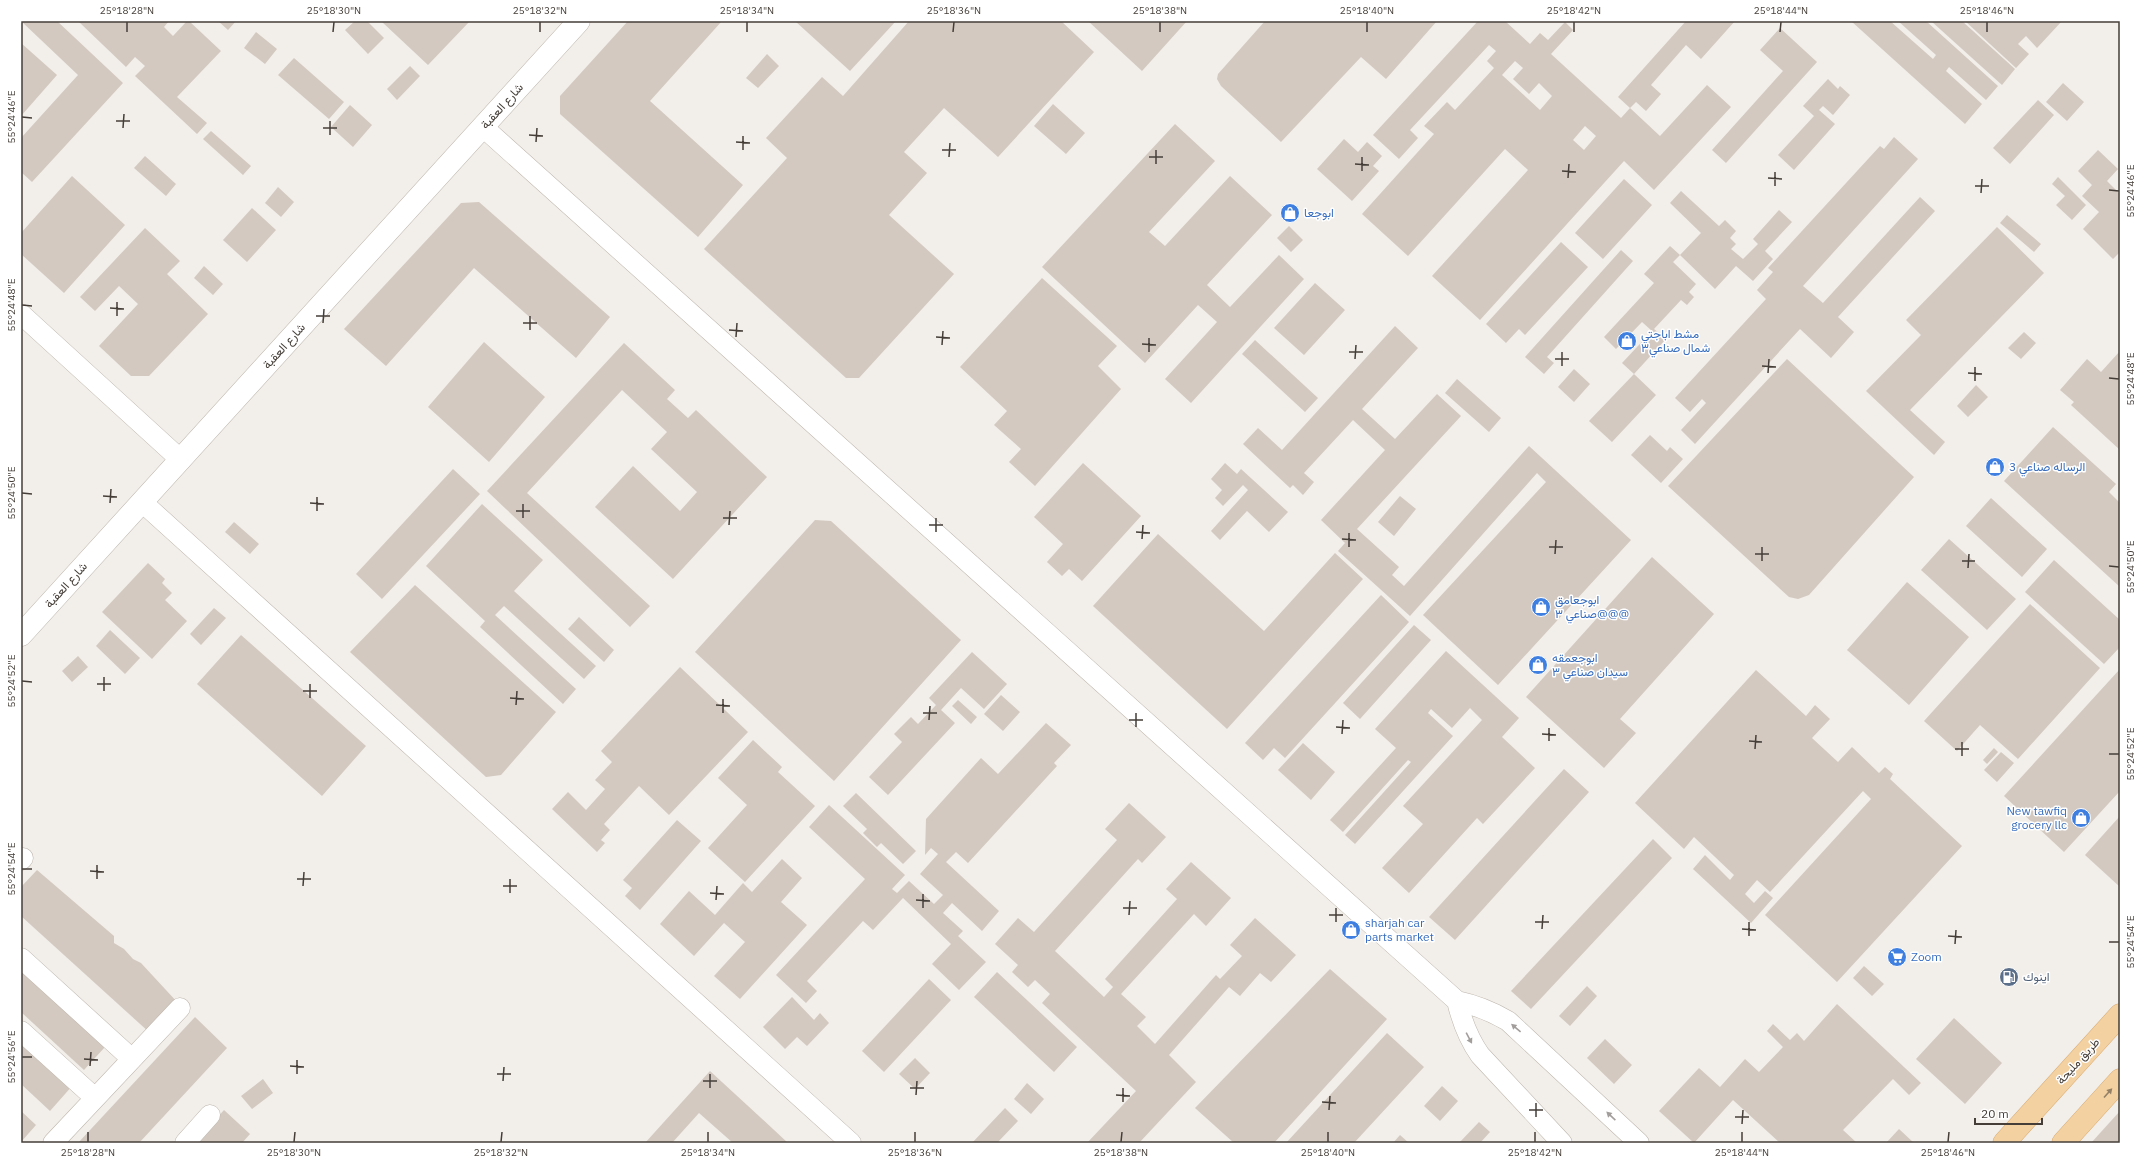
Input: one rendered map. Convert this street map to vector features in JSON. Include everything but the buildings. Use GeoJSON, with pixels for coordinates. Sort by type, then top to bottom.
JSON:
{"type":"FeatureCollection","features":[{"type":"Feature","properties":{"kind":"main road","name":"طريق مليحة"},"geometry":{"type":"LineString","coordinates":[[2004,1143],[2120,1015]]}},
{"type":"Feature","properties":{"kind":"main road"},"geometry":{"type":"LineString","coordinates":[[2063,1143],[2120,1080]]}},
{"type":"Feature","properties":{"kind":"street","name":"شارع العقبة"},"geometry":{"type":"LineString","coordinates":[[21,635],[579,21]]}},
{"type":"Feature","properties":{"kind":"street"},"geometry":{"type":"LineString","coordinates":[[483,127],[1457,1001],[1475,1005],[1508,1021],[1639,1143]]}},
{"type":"Feature","properties":{"kind":"street"},"geometry":{"type":"LineString","coordinates":[[21,314],[180,460]]}},
{"type":"Feature","properties":{"kind":"street"},"geometry":{"type":"LineString","coordinates":[[142,502],[850,1143]]}},
{"type":"Feature","properties":{"kind":"street"},"geometry":{"type":"LineString","coordinates":[[21,958],[132,1059]]}},
{"type":"Feature","properties":{"kind":"street"},"geometry":{"type":"LineString","coordinates":[[1457,1001],[1461,1020],[1469,1039],[1480,1055],[1562,1143]]}},
{"type":"Feature","properties":{"kind":"street"},"geometry":{"type":"LineString","coordinates":[[53,1143],[180,1008]]}},
{"type":"Feature","properties":{"kind":"street"},"geometry":{"type":"LineString","coordinates":[[21,1031],[95,1098]]}},
{"type":"Feature","properties":{"kind":"street"},"geometry":{"type":"LineString","coordinates":[[185,1143],[210,1115]]}},
{"type":"Feature","properties":{"kind":"place","name":"ابوجعا"},"geometry":{"type":"Point","coordinates":[1290,213]}},
{"type":"Feature","properties":{"kind":"place","name":"مشط اباجتي شمال صناعي٣"},"geometry":{"type":"Point","coordinates":[1627,341]}},
{"type":"Feature","properties":{"kind":"place","name":"الرساله صناعي 3"},"geometry":{"type":"Point","coordinates":[1995,467]}},
{"type":"Feature","properties":{"kind":"place","name":"ابوجعامق صناعي ٣@@@"},"geometry":{"type":"Point","coordinates":[1541,607]}},
{"type":"Feature","properties":{"kind":"place","name":"ابوجعمقه سيدان صناعي ٣"},"geometry":{"type":"Point","coordinates":[1538,665]}},
{"type":"Feature","properties":{"kind":"place","name":"New tawfiq grocery llc"},"geometry":{"type":"Point","coordinates":[2081,818]}},
{"type":"Feature","properties":{"kind":"place","name":"sharjah car parts market"},"geometry":{"type":"Point","coordinates":[1351,930]}},
{"type":"Feature","properties":{"kind":"place","name":"Zoom"},"geometry":{"type":"Point","coordinates":[1897,957]}},
{"type":"Feature","properties":{"kind":"place","name":"اينوك"},"geometry":{"type":"Point","coordinates":[2009,977]}}]}
